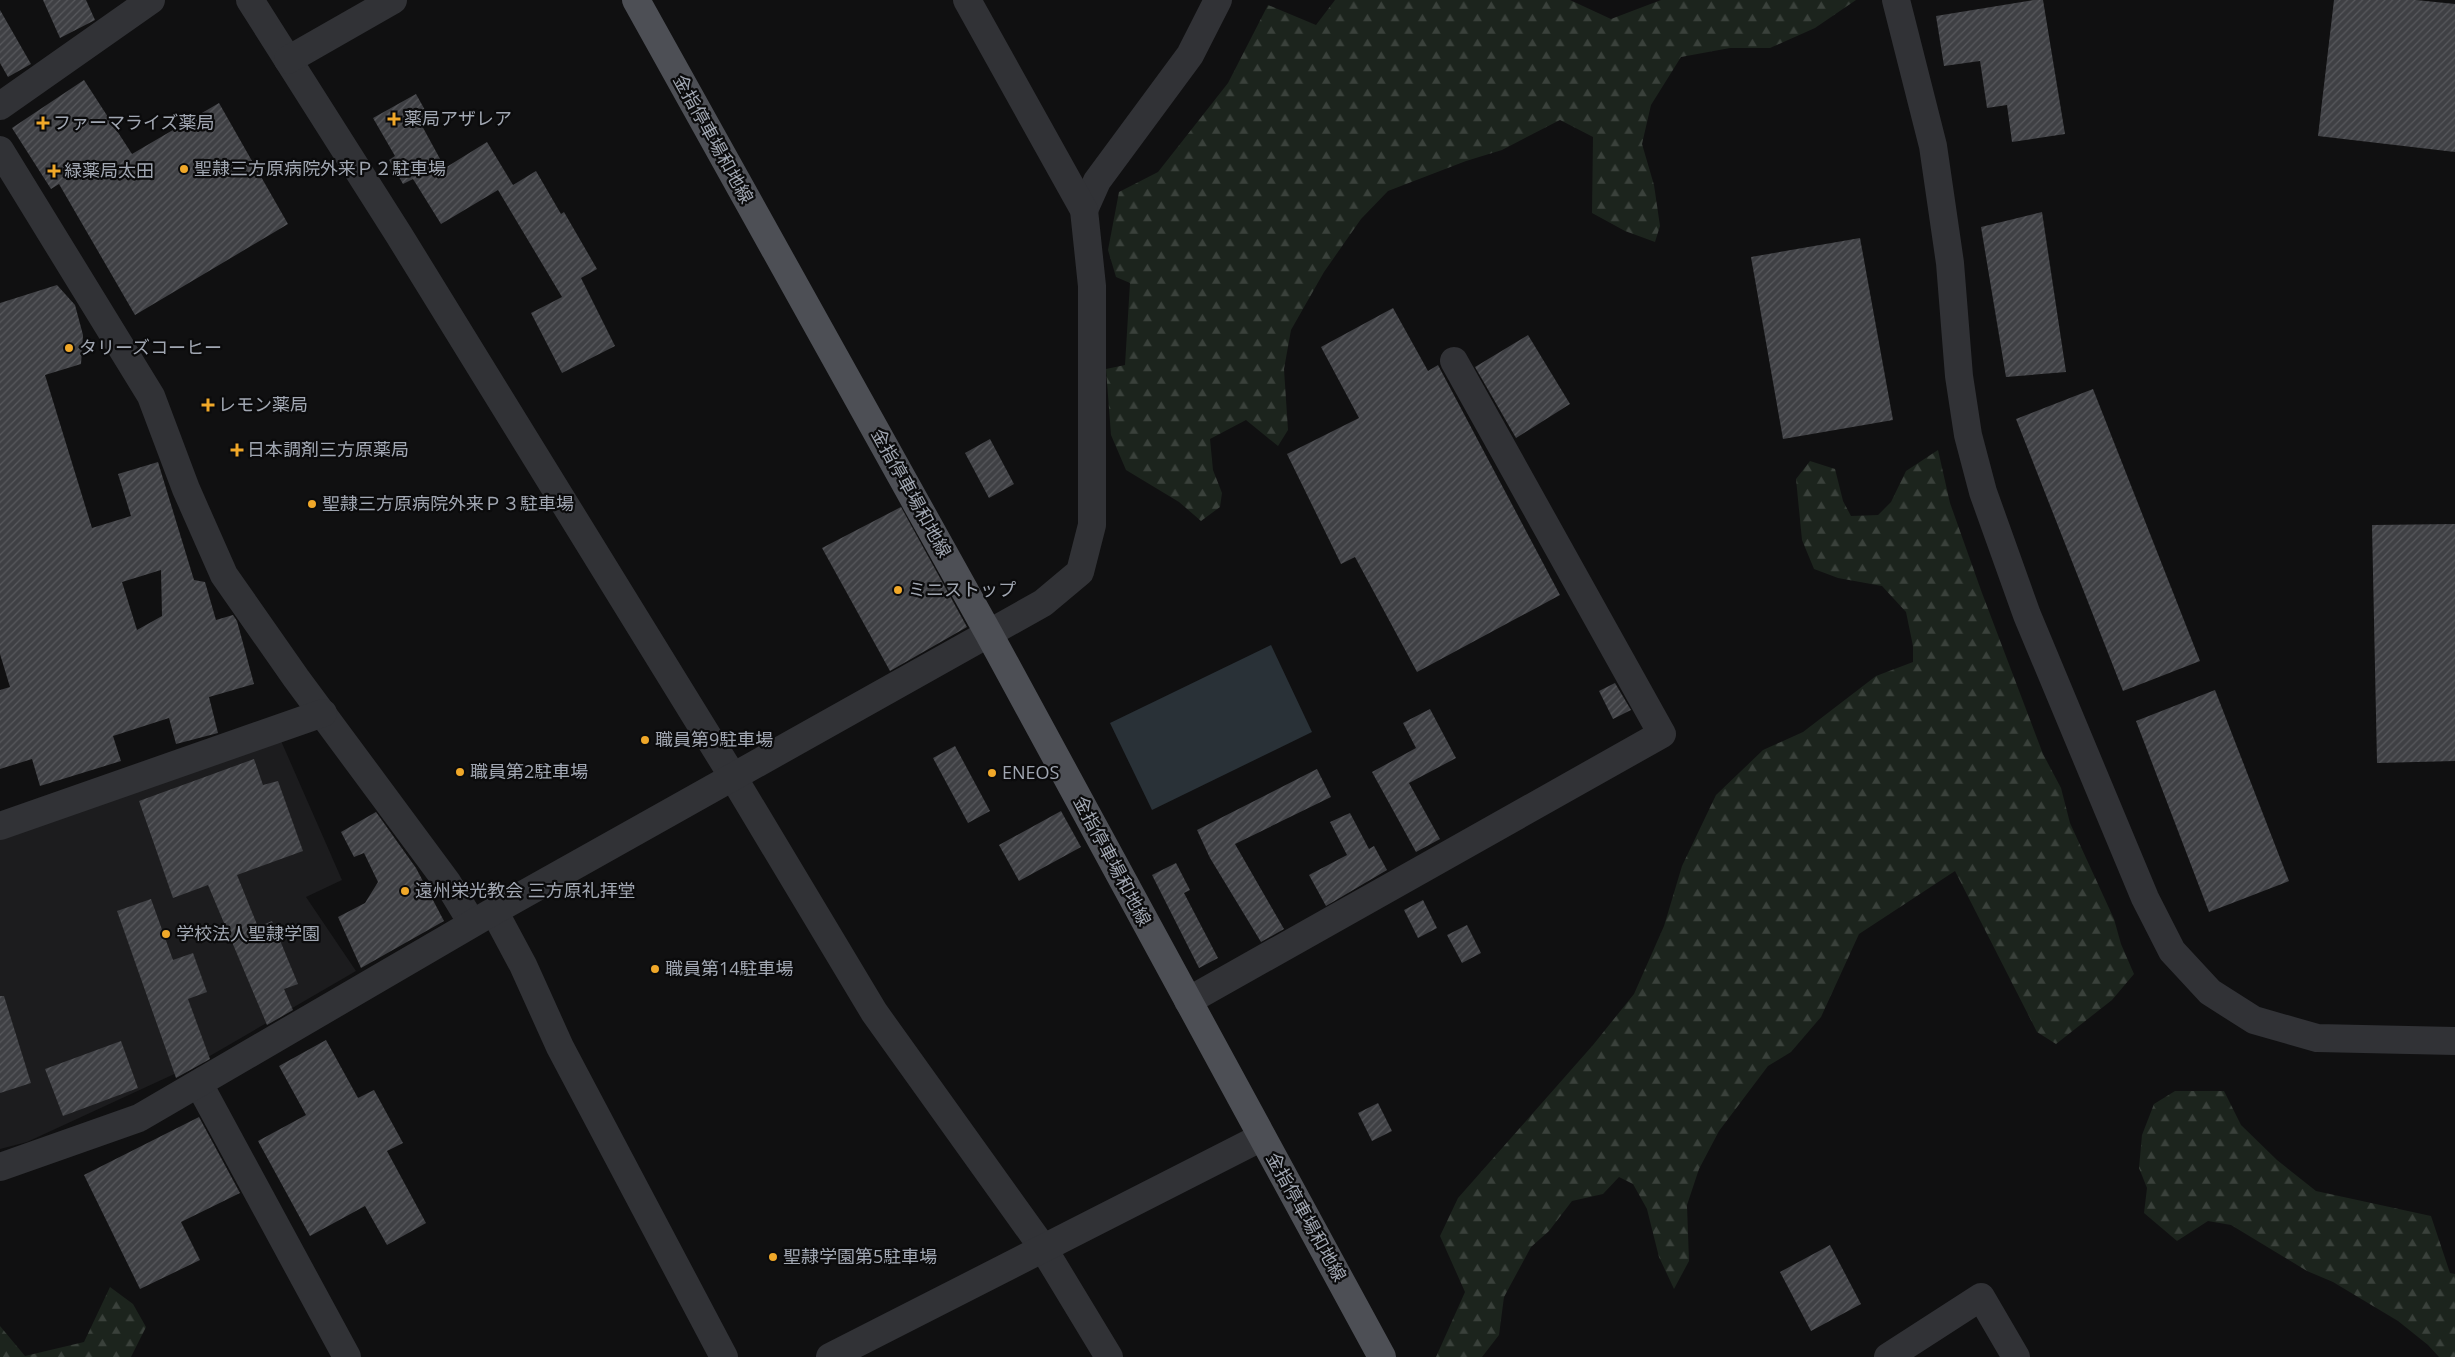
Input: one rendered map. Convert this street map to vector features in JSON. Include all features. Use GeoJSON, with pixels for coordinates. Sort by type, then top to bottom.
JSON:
{"type":"FeatureCollection","features":[{"type":"Feature","properties":{"kind":"main road","name":"金指停車場和地線"},"geometry":{"type":"LineString","coordinates":[[636,0],[989,634],[1382,1357]]}},
{"type":"Feature","properties":{"kind":"street"},"geometry":{"type":"LineString","coordinates":[[0,106],[150,0]]}},
{"type":"Feature","properties":{"kind":"street"},"geometry":{"type":"LineString","coordinates":[[250,0],[399,235],[446,315],[733,777],[874,1012],[1043,1248],[1108,1357]]}},
{"type":"Feature","properties":{"kind":"street"},"geometry":{"type":"LineString","coordinates":[[288,60],[393,0]]}},
{"type":"Feature","properties":{"kind":"street"},"geometry":{"type":"LineString","coordinates":[[0,1167],[139,1118],[483,917],[1043,603],[1080,572],[1092,525],[1092,286],[1084,210],[968,0]]}},
{"type":"Feature","properties":{"kind":"street"},"geometry":{"type":"LineString","coordinates":[[1084,210],[1097,181],[1190,55],[1218,0]]}},
{"type":"Feature","properties":{"kind":"street"},"geometry":{"type":"LineString","coordinates":[[1896,0],[1934,146],[1950,263],[1959,376],[1968,435],[1983,492],[2027,615],[2145,898],[2172,951],[2210,992],[2254,1020],[2317,1038],[2455,1040]]}},
{"type":"Feature","properties":{"kind":"street"},"geometry":{"type":"LineString","coordinates":[[0,150],[152,396],[186,489],[224,575],[447,882],[483,917],[523,965],[560,1047],[724,1357]]}},
{"type":"Feature","properties":{"kind":"street"},"geometry":{"type":"LineString","coordinates":[[1188,1001],[1662,734],[1454,361]]}},
{"type":"Feature","properties":{"kind":"street"},"geometry":{"type":"LineString","coordinates":[[0,826],[323,713]]}},
{"type":"Feature","properties":{"kind":"street"},"geometry":{"type":"LineString","coordinates":[[199,1084],[347,1357]]}},
{"type":"Feature","properties":{"kind":"street"},"geometry":{"type":"LineString","coordinates":[[830,1357],[1262,1137]]}},
{"type":"Feature","properties":{"kind":"street"},"geometry":{"type":"LineString","coordinates":[[1888,1357],[1981,1297],[2016,1357]]}},
{"type":"Feature","properties":{"kind":"shaded area"},"geometry":{"type":"Polygon","coordinates":[[[1271,645],[1312,732],[1152,810],[1110,723],[1271,645]]]}},
{"type":"Feature","properties":{"kind":"shaded area","name":"学校法人聖隷学園"},"geometry":{"type":"Polygon","coordinates":[[[278,734],[342,880],[306,897],[356,971],[196,1064],[27,1142],[0,1149],[0,826],[278,734]]]}},
{"type":"Feature","properties":{"kind":"green space"},"geometry":{"type":"Polygon","coordinates":[[[1335,0],[1570,0],[1611,19],[1661,0],[1856,0],[1815,28],[1770,48],[1730,48],[1681,57],[1651,105],[1642,144],[1654,185],[1660,226],[1655,242],[1625,231],[1592,213],[1593,137],[1560,120],[1502,150],[1466,161],[1388,191],[1361,219],[1324,272],[1291,330],[1284,369],[1288,430],[1278,446],[1246,420],[1210,439],[1213,470],[1222,493],[1220,507],[1201,521],[1179,502],[1126,470],[1111,435],[1106,369],[1125,365],[1130,283],[1116,277],[1108,250],[1119,192],[1158,172],[1228,83],[1268,5],[1316,25],[1335,0]]]}},
{"type":"Feature","properties":{"kind":"green space"},"geometry":{"type":"Polygon","coordinates":[[[1938,450],[1950,503],[1982,593],[2043,754],[2061,788],[2070,823],[2114,919],[2121,944],[2134,974],[2112,1000],[2056,1044],[2037,1032],[1955,871],[1859,934],[1821,1017],[1791,1052],[1768,1066],[1719,1131],[1699,1169],[1687,1205],[1689,1261],[1674,1289],[1659,1257],[1647,1209],[1633,1184],[1619,1177],[1603,1194],[1572,1201],[1549,1231],[1531,1247],[1504,1297],[1499,1335],[1482,1357],[1436,1357],[1465,1292],[1440,1236],[1458,1198],[1593,1045],[1634,994],[1664,926],[1682,866],[1716,795],[1763,750],[1803,732],[1876,676],[1913,662],[1913,646],[1906,612],[1882,586],[1838,578],[1814,569],[1802,540],[1796,479],[1810,461],[1835,469],[1843,501],[1851,516],[1878,515],[1891,502],[1906,471],[1938,450]]]}},
{"type":"Feature","properties":{"kind":"green space"},"geometry":{"type":"Polygon","coordinates":[[[2175,1091],[2224,1091],[2241,1125],[2277,1160],[2316,1191],[2431,1216],[2450,1273],[2455,1274],[2455,1357],[2439,1357],[2428,1345],[2398,1321],[2333,1282],[2307,1271],[2231,1225],[2208,1221],[2177,1241],[2144,1213],[2147,1188],[2139,1168],[2142,1135],[2154,1104],[2175,1091]]]}},
{"type":"Feature","properties":{"kind":"green space"},"geometry":{"type":"Polygon","coordinates":[[[110,1287],[133,1304],[146,1327],[131,1357],[0,1357],[0,1326],[25,1356],[84,1342],[110,1287]]]}},
{"type":"Feature","properties":{"kind":"building"},"geometry":{"type":"Polygon","coordinates":[[[43,0],[86,0],[95,20],[60,38],[43,0]]]}},
{"type":"Feature","properties":{"kind":"building"},"geometry":{"type":"Polygon","coordinates":[[[2043,0],[2065,134],[2012,142],[2007,105],[1987,108],[1980,61],[1944,66],[1936,16],[2043,0]]]}},
{"type":"Feature","properties":{"kind":"building"},"geometry":{"type":"Polygon","coordinates":[[[2334,0],[2416,0],[2455,4],[2455,152],[2318,136],[2334,0]]]}},
{"type":"Feature","properties":{"kind":"building"},"geometry":{"type":"Polygon","coordinates":[[[0,10],[31,64],[8,77],[0,63],[0,10]]]}},
{"type":"Feature","properties":{"kind":"building"},"geometry":{"type":"Polygon","coordinates":[[[84,80],[132,154],[219,103],[288,224],[135,315],[59,184],[51,189],[12,128],[84,80]]]}},
{"type":"Feature","properties":{"kind":"building"},"geometry":{"type":"Polygon","coordinates":[[[416,94],[430,119],[421,124],[445,168],[487,142],[513,185],[536,171],[561,214],[564,212],[597,269],[581,278],[615,346],[562,373],[531,313],[562,297],[498,190],[441,224],[413,179],[403,184],[389,160],[395,156],[373,118],[416,94]]]}},
{"type":"Feature","properties":{"kind":"building"},"geometry":{"type":"Polygon","coordinates":[[[2042,212],[2066,372],[2006,377],[1981,227],[2042,212]]]}},
{"type":"Feature","properties":{"kind":"building"},"geometry":{"type":"Polygon","coordinates":[[[1860,238],[1893,420],[1783,439],[1751,257],[1860,238]]]}},
{"type":"Feature","properties":{"kind":"building"},"geometry":{"type":"Polygon","coordinates":[[[57,285],[75,305],[83,335],[81,364],[45,375],[92,528],[131,516],[118,474],[158,462],[194,580],[205,582],[216,620],[233,615],[237,621],[254,684],[209,697],[218,733],[176,744],[169,718],[113,736],[121,761],[40,786],[32,759],[0,769],[0,690],[10,687],[0,654],[0,303],[57,285]],[[161,570],[122,582],[137,630],[162,616],[161,570]]]}},
{"type":"Feature","properties":{"kind":"building"},"geometry":{"type":"Polygon","coordinates":[[[1393,308],[1428,371],[1438,365],[1560,595],[1417,672],[1355,557],[1341,564],[1287,454],[1359,418],[1321,347],[1393,308]]]}},
{"type":"Feature","properties":{"kind":"building"},"geometry":{"type":"Polygon","coordinates":[[[1528,335],[1570,404],[1516,438],[1475,367],[1528,335]]]}},
{"type":"Feature","properties":{"kind":"building"},"geometry":{"type":"Polygon","coordinates":[[[2093,389],[2200,661],[2123,691],[2016,419],[2093,389]]]}},
{"type":"Feature","properties":{"kind":"building"},"geometry":{"type":"Polygon","coordinates":[[[990,439],[1014,484],[989,498],[965,453],[990,439]]]}},
{"type":"Feature","properties":{"kind":"building","name":"ミニストップ"},"geometry":{"type":"Polygon","coordinates":[[[901,507],[967,627],[890,671],[822,548],[901,507]]]}},
{"type":"Feature","properties":{"kind":"building"},"geometry":{"type":"Polygon","coordinates":[[[2455,524],[2455,761],[2377,763],[2372,525],[2455,524]]]}},
{"type":"Feature","properties":{"kind":"building"},"geometry":{"type":"Polygon","coordinates":[[[1615,683],[1631,710],[1613,719],[1599,691],[1615,683]]]}},
{"type":"Feature","properties":{"kind":"building"},"geometry":{"type":"Polygon","coordinates":[[[2215,690],[2289,881],[2209,912],[2136,721],[2215,690]]]}},
{"type":"Feature","properties":{"kind":"building"},"geometry":{"type":"Polygon","coordinates":[[[1430,709],[1456,758],[1409,783],[1440,839],[1416,852],[1372,772],[1416,748],[1403,723],[1430,709]]]}},
{"type":"Feature","properties":{"kind":"building"},"geometry":{"type":"Polygon","coordinates":[[[955,746],[990,811],[968,823],[933,758],[955,746]]]}},
{"type":"Feature","properties":{"kind":"building"},"geometry":{"type":"Polygon","coordinates":[[[254,759],[263,785],[278,781],[303,851],[237,875],[258,927],[272,921],[298,984],[284,989],[293,1010],[267,1025],[208,885],[173,898],[139,801],[254,759]]]}},
{"type":"Feature","properties":{"kind":"building"},"geometry":{"type":"Polygon","coordinates":[[[1317,769],[1331,797],[1235,844],[1284,929],[1261,942],[1210,858],[1197,830],[1317,769]]]}},
{"type":"Feature","properties":{"kind":"building"},"geometry":{"type":"Polygon","coordinates":[[[1061,811],[1081,847],[1019,881],[999,845],[1061,811]]]}},
{"type":"Feature","properties":{"kind":"building"},"geometry":{"type":"Polygon","coordinates":[[[376,812],[416,868],[444,921],[361,968],[338,917],[365,903],[378,882],[364,853],[354,857],[341,832],[376,812]]]}},
{"type":"Feature","properties":{"kind":"building"},"geometry":{"type":"Polygon","coordinates":[[[1350,813],[1369,849],[1374,846],[1387,870],[1326,906],[1309,875],[1347,855],[1330,822],[1350,813]]]}},
{"type":"Feature","properties":{"kind":"building"},"geometry":{"type":"Polygon","coordinates":[[[1176,863],[1190,890],[1184,893],[1218,958],[1199,968],[1152,875],[1176,863]]]}},
{"type":"Feature","properties":{"kind":"building"},"geometry":{"type":"Polygon","coordinates":[[[151,899],[173,960],[193,953],[207,992],[188,999],[210,1059],[176,1078],[117,911],[151,899]]]}},
{"type":"Feature","properties":{"kind":"building"},"geometry":{"type":"Polygon","coordinates":[[[1423,900],[1437,928],[1418,938],[1404,910],[1423,900]]]}},
{"type":"Feature","properties":{"kind":"building"},"geometry":{"type":"Polygon","coordinates":[[[1467,925],[1481,953],[1462,963],[1447,935],[1467,925]]]}},
{"type":"Feature","properties":{"kind":"building"},"geometry":{"type":"Polygon","coordinates":[[[0,996],[4,996],[31,1083],[0,1093],[0,996]]]}},
{"type":"Feature","properties":{"kind":"building"},"geometry":{"type":"Polygon","coordinates":[[[326,1040],[358,1098],[374,1090],[403,1143],[387,1151],[426,1223],[387,1245],[365,1206],[310,1236],[258,1141],[306,1115],[279,1066],[326,1040]]]}},
{"type":"Feature","properties":{"kind":"building"},"geometry":{"type":"Polygon","coordinates":[[[121,1041],[138,1088],[63,1116],[45,1069],[121,1041]]]}},
{"type":"Feature","properties":{"kind":"building"},"geometry":{"type":"Polygon","coordinates":[[[1378,1103],[1392,1131],[1372,1141],[1358,1113],[1378,1103]]]}},
{"type":"Feature","properties":{"kind":"building"},"geometry":{"type":"Polygon","coordinates":[[[199,1117],[240,1193],[181,1222],[200,1260],[140,1289],[84,1175],[199,1117]]]}},
{"type":"Feature","properties":{"kind":"building"},"geometry":{"type":"Polygon","coordinates":[[[1830,1245],[1861,1304],[1811,1331],[1780,1272],[1830,1245]]]}},
{"type":"Feature","properties":{"kind":"place","name":"薬局アザレア"},"geometry":{"type":"Point","coordinates":[394,119]}},
{"type":"Feature","properties":{"kind":"place","name":"ファーマライズ薬局"},"geometry":{"type":"Point","coordinates":[43,123]}},
{"type":"Feature","properties":{"kind":"place","name":"聖隷三方原病院外来Ｐ２駐車場"},"geometry":{"type":"Point","coordinates":[184,169]}},
{"type":"Feature","properties":{"kind":"place","name":"緑薬局太田"},"geometry":{"type":"Point","coordinates":[54,171]}},
{"type":"Feature","properties":{"kind":"place","name":"タリーズコーヒー"},"geometry":{"type":"Point","coordinates":[69,348]}},
{"type":"Feature","properties":{"kind":"place","name":"レモン薬局"},"geometry":{"type":"Point","coordinates":[208,405]}},
{"type":"Feature","properties":{"kind":"place","name":"日本調剤三方原薬局"},"geometry":{"type":"Point","coordinates":[237,450]}},
{"type":"Feature","properties":{"kind":"place","name":"聖隷三方原病院外来Ｐ３駐車場"},"geometry":{"type":"Point","coordinates":[312,504]}},
{"type":"Feature","properties":{"kind":"place","name":"ミニストップ"},"geometry":{"type":"Point","coordinates":[898,590]}},
{"type":"Feature","properties":{"kind":"place","name":"職員第9駐車場"},"geometry":{"type":"Point","coordinates":[645,740]}},
{"type":"Feature","properties":{"kind":"place","name":"職員第2駐車場"},"geometry":{"type":"Point","coordinates":[460,772]}},
{"type":"Feature","properties":{"kind":"place","name":"ENEOS"},"geometry":{"type":"Point","coordinates":[992,773]}},
{"type":"Feature","properties":{"kind":"place","name":"遠州栄光教会 三方原礼拝堂"},"geometry":{"type":"Point","coordinates":[405,891]}},
{"type":"Feature","properties":{"kind":"place","name":"学校法人聖隷学園"},"geometry":{"type":"Point","coordinates":[166,934]}},
{"type":"Feature","properties":{"kind":"place","name":"職員第14駐車場"},"geometry":{"type":"Point","coordinates":[655,969]}},
{"type":"Feature","properties":{"kind":"place","name":"聖隷学園第5駐車場"},"geometry":{"type":"Point","coordinates":[773,1257]}}]}
